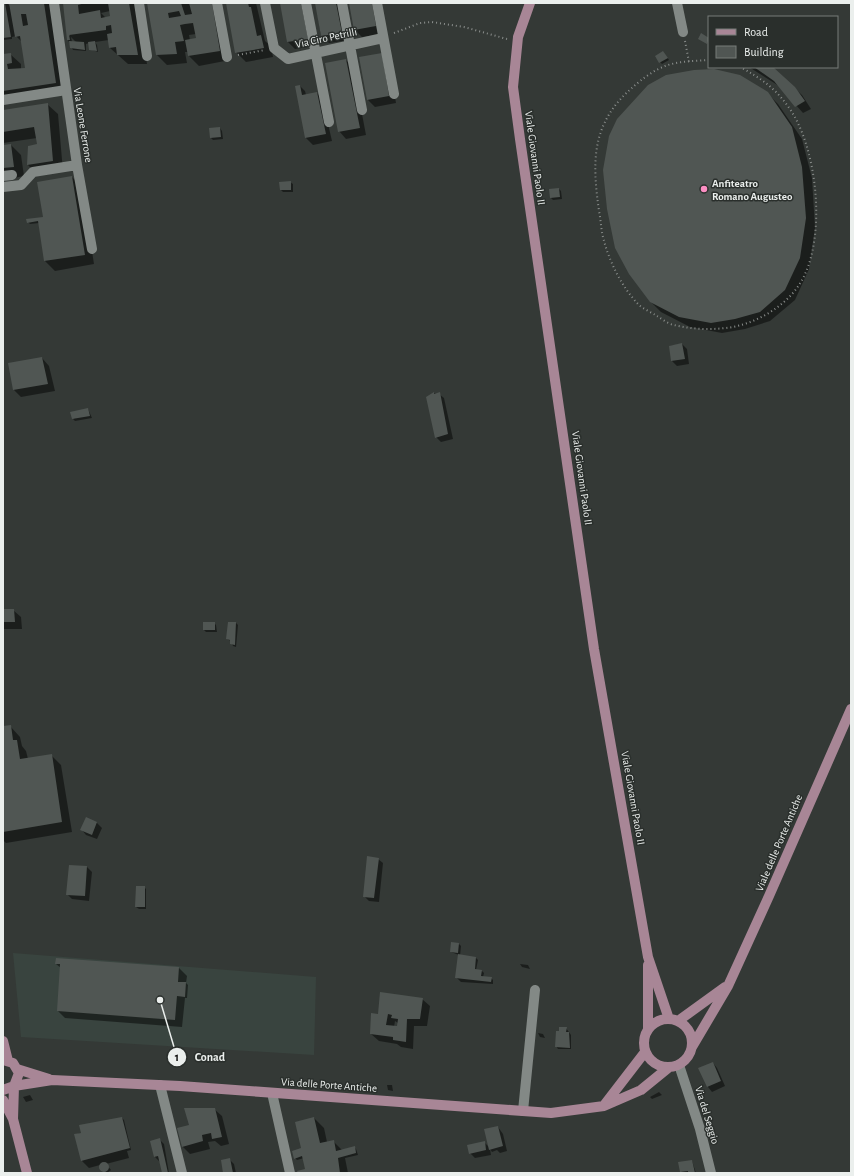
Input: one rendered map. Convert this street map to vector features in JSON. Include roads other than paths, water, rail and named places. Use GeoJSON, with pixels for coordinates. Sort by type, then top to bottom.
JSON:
{"type":"FeatureCollection","features":[{"type":"Feature","properties":{"kind":"main road","name":"Viale Giovanni Paolo II"},"geometry":{"type":"LineString","coordinates":[[530,3],[518,42],[513,87],[594,649],[648,957]]}},
{"type":"Feature","properties":{"kind":"main road","name":"Viale delle Porte Antiche"},"geometry":{"type":"LineString","coordinates":[[692,1047],[728,986],[851,709]]}},
{"type":"Feature","properties":{"kind":"main road"},"geometry":{"type":"LineString","coordinates":[[648,957],[673,1020],[689,1030],[692,1047],[688,1058],[679,1065],[668,1068],[655,1064],[649,1059],[645,1052],[644,1039],[648,1029],[648,957]]}},
{"type":"Feature","properties":{"kind":"main road"},"geometry":{"type":"LineString","coordinates":[[648,1029],[655,1022],[673,1020],[728,986]]}},
{"type":"Feature","properties":{"kind":"main road"},"geometry":{"type":"LineString","coordinates":[[3,1041],[6,1060],[17,1069],[52,1080]]}},
{"type":"Feature","properties":{"kind":"main road"},"geometry":{"type":"LineString","coordinates":[[604,1106],[645,1052]]}},
{"type":"Feature","properties":{"kind":"main road","name":"Via delle Porte Antiche"},"geometry":{"type":"LineString","coordinates":[[52,1080],[160,1085],[551,1113],[604,1106],[641,1090],[668,1068]]}},
{"type":"Feature","properties":{"kind":"main road"},"geometry":{"type":"LineString","coordinates":[[17,1069],[18,1079],[14,1086],[14,1119],[27,1173]]}},
{"type":"Feature","properties":{"kind":"main road"},"geometry":{"type":"LineString","coordinates":[[3,1090],[14,1086],[52,1080]]}},
{"type":"Feature","properties":{"kind":"main road"},"geometry":{"type":"LineString","coordinates":[[3,1100],[14,1119]]}},
{"type":"Feature","properties":{"kind":"street","name":"Via Leone Ferrone"},"geometry":{"type":"LineString","coordinates":[[54,3],[66,90],[92,249]]}},
{"type":"Feature","properties":{"kind":"street"},"geometry":{"type":"LineString","coordinates":[[139,3],[147,56]]}},
{"type":"Feature","properties":{"kind":"street"},"geometry":{"type":"LineString","coordinates":[[217,3],[227,58]]}},
{"type":"Feature","properties":{"kind":"street","name":"Via Ciro Petrilli"},"geometry":{"type":"LineString","coordinates":[[265,3],[274,48],[280,54],[288,58],[384,38]]}},
{"type":"Feature","properties":{"kind":"street"},"geometry":{"type":"LineString","coordinates":[[306,3],[329,122]]}},
{"type":"Feature","properties":{"kind":"street"},"geometry":{"type":"LineString","coordinates":[[342,3],[362,110]]}},
{"type":"Feature","properties":{"kind":"street"},"geometry":{"type":"LineString","coordinates":[[377,3],[394,94]]}},
{"type":"Feature","properties":{"kind":"street"},"geometry":{"type":"LineString","coordinates":[[678,3],[683,32]]}},
{"type":"Feature","properties":{"kind":"street"},"geometry":{"type":"LineString","coordinates":[[3,100],[66,90]]}},
{"type":"Feature","properties":{"kind":"street"},"geometry":{"type":"LineString","coordinates":[[3,187],[21,185],[33,172],[78,164]]}},
{"type":"Feature","properties":{"kind":"street"},"geometry":{"type":"LineString","coordinates":[[523,1111],[536,990]]}},
{"type":"Feature","properties":{"kind":"street","name":"Via del Seggio"},"geometry":{"type":"LineString","coordinates":[[679,1065],[700,1129],[711,1173]]}},
{"type":"Feature","properties":{"kind":"street"},"geometry":{"type":"LineString","coordinates":[[160,1085],[182,1173]]}},
{"type":"Feature","properties":{"kind":"street"},"geometry":{"type":"LineString","coordinates":[[272,1093],[290,1173]]}},
{"type":"Feature","properties":{"kind":"place","name":"Anfiteatro Romano Augusteo"},"geometry":{"type":"Point","coordinates":[704,189]}},
{"type":"Feature","properties":{"kind":"place","name":"Conad"},"geometry":{"type":"Point","coordinates":[160,1000]}}]}
